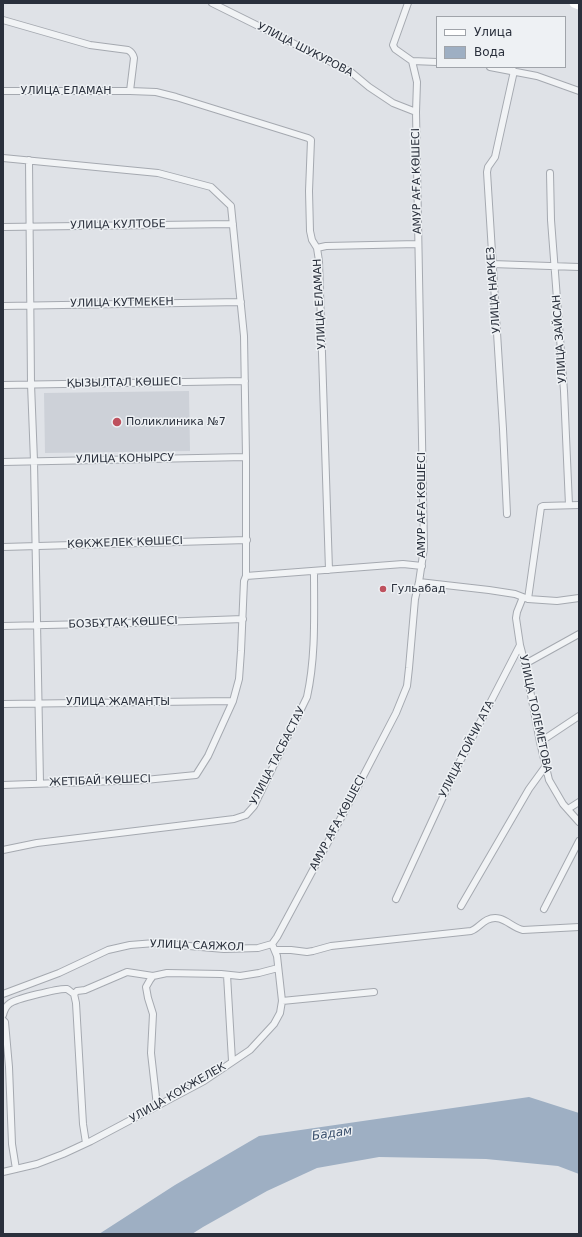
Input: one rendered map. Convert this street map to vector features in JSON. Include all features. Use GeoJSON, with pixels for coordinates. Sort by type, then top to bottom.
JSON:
{"type":"FeatureCollection","features":[{"type":"Feature","properties":{"kind":"main road"},"geometry":{"type":"LineString","coordinates":[[574,3],[579,5]]}},
{"type":"Feature","properties":{"kind":"street","name":"УЛИЦА ШУКУРОВА"},"geometry":{"type":"LineString","coordinates":[[212,3],[351,72],[369,87],[393,103],[416,112]]}},
{"type":"Feature","properties":{"kind":"street"},"geometry":{"type":"LineString","coordinates":[[408,3],[393,45],[395,49],[412,61],[436,62]]}},
{"type":"Feature","properties":{"kind":"street"},"geometry":{"type":"LineString","coordinates":[[3,20],[90,45],[128,50],[133,54],[134,58],[130,91]]}},
{"type":"Feature","properties":{"kind":"street"},"geometry":{"type":"LineString","coordinates":[[412,61],[417,82],[416,112]]}},
{"type":"Feature","properties":{"kind":"street"},"geometry":{"type":"LineString","coordinates":[[496,68],[537,76],[579,91]]}},
{"type":"Feature","properties":{"kind":"street","name":"УЛИЦА НАРКЕЗ"},"geometry":{"type":"LineString","coordinates":[[507,514],[487,172],[488,167],[495,157],[514,71]]}},
{"type":"Feature","properties":{"kind":"street","name":"УЛИЦА ЕЛАМАН"},"geometry":{"type":"LineString","coordinates":[[3,91],[156,92],[311,140],[309,191],[310,231],[312,240],[317,248],[319,261],[329,570]]}},
{"type":"Feature","properties":{"kind":"street","name":"АМУР АҒА КӨШЕСІ"},"geometry":{"type":"LineString","coordinates":[[272,944],[357,788],[396,713],[407,686],[410,668],[415,599],[424,548],[416,112]]}},
{"type":"Feature","properties":{"kind":"street"},"geometry":{"type":"LineString","coordinates":[[3,158],[158,173],[211,187],[231,206],[244,336],[246,382],[247,540],[246,576],[244,581],[242,619],[242,652],[239,679],[233,701]]}},
{"type":"Feature","properties":{"kind":"street"},"geometry":{"type":"LineString","coordinates":[[29,160],[31,384],[36,546],[40,783]]}},
{"type":"Feature","properties":{"kind":"street","name":"УЛИЦА ЗАЙСАН"},"geometry":{"type":"LineString","coordinates":[[550,173],[551,220],[564,391],[569,505]]}},
{"type":"Feature","properties":{"kind":"street","name":"УЛИЦА КУЛТОБЕ"},"geometry":{"type":"LineString","coordinates":[[3,227],[233,224]]}},
{"type":"Feature","properties":{"kind":"street"},"geometry":{"type":"LineString","coordinates":[[317,248],[326,246],[418,244]]}},
{"type":"Feature","properties":{"kind":"street"},"geometry":{"type":"LineString","coordinates":[[492,264],[579,267]]}},
{"type":"Feature","properties":{"kind":"street","name":"УЛИЦА КУТМЕКЕН"},"geometry":{"type":"LineString","coordinates":[[3,306],[241,302]]}},
{"type":"Feature","properties":{"kind":"street","name":"ҚЫЗЫЛТАЛ КӨШЕСІ"},"geometry":{"type":"LineString","coordinates":[[3,385],[246,382]]}},
{"type":"Feature","properties":{"kind":"street","name":"УЛИЦА КОНЫРСУ"},"geometry":{"type":"LineString","coordinates":[[3,462],[246,457]]}},
{"type":"Feature","properties":{"kind":"street"},"geometry":{"type":"LineString","coordinates":[[520,645],[516,618],[517,612],[526,598],[540,509],[543,506],[579,505]]}},
{"type":"Feature","properties":{"kind":"street","name":"КӨКЖЕЛЕК КӨШЕСІ"},"geometry":{"type":"LineString","coordinates":[[3,547],[247,540]]}},
{"type":"Feature","properties":{"kind":"street"},"geometry":{"type":"LineString","coordinates":[[246,576],[403,564],[422,566]]}},
{"type":"Feature","properties":{"kind":"street","name":"УЛИЦА ТАСБАСТАУ"},"geometry":{"type":"LineString","coordinates":[[3,850],[37,843],[234,819],[246,815],[254,806],[307,698],[311,678],[315,640],[314,572]]}},
{"type":"Feature","properties":{"kind":"street"},"geometry":{"type":"LineString","coordinates":[[419,582],[489,590],[526,598],[557,601],[579,598]]}},
{"type":"Feature","properties":{"kind":"street","name":"БОЗБҰТАҚ КӨШЕСІ"},"geometry":{"type":"LineString","coordinates":[[3,626],[133,624],[242,619]]}},
{"type":"Feature","properties":{"kind":"street"},"geometry":{"type":"LineString","coordinates":[[525,664],[579,634]]}},
{"type":"Feature","properties":{"kind":"street","name":"УЛИЦА ТОЛЕМЕТОВА"},"geometry":{"type":"LineString","coordinates":[[520,645],[549,780],[563,804],[579,822]]}},
{"type":"Feature","properties":{"kind":"street","name":"УЛИЦА ТОЙЧИ АТА"},"geometry":{"type":"LineString","coordinates":[[396,899],[455,771],[520,645]]}},
{"type":"Feature","properties":{"kind":"street","name":"УЛИЦА ЖАМАНТЫ"},"geometry":{"type":"LineString","coordinates":[[3,704],[233,701]]}},
{"type":"Feature","properties":{"kind":"street","name":"ЖЕТІБАЙ КӨШЕСІ"},"geometry":{"type":"LineString","coordinates":[[3,785],[145,780],[196,775],[208,756],[233,701]]}},
{"type":"Feature","properties":{"kind":"street"},"geometry":{"type":"LineString","coordinates":[[540,742],[579,716]]}},
{"type":"Feature","properties":{"kind":"street"},"geometry":{"type":"LineString","coordinates":[[461,906],[529,789],[545,767]]}},
{"type":"Feature","properties":{"kind":"street"},"geometry":{"type":"LineString","coordinates":[[568,810],[579,802]]}},
{"type":"Feature","properties":{"kind":"street"},"geometry":{"type":"LineString","coordinates":[[544,909],[579,841]]}},
{"type":"Feature","properties":{"kind":"street"},"geometry":{"type":"LineString","coordinates":[[275,950],[307,952],[330,946],[471,931],[485,921],[491,919],[501,919],[507,921],[516,928],[523,930],[579,927]]}},
{"type":"Feature","properties":{"kind":"street","name":"УЛИЦА САЯЖОЛ"},"geometry":{"type":"LineString","coordinates":[[3,994],[59,973],[108,950],[130,945],[155,943],[224,949],[258,948],[272,944]]}},
{"type":"Feature","properties":{"kind":"street","name":"УЛИЦА КОКЖЕЛЕК"},"geometry":{"type":"LineString","coordinates":[[3,1172],[37,1164],[86,1143],[204,1081],[250,1050],[274,1024],[280,1012],[282,1001],[277,956],[272,944]]}},
{"type":"Feature","properties":{"kind":"street"},"geometry":{"type":"LineString","coordinates":[[74,994],[77,991],[85,990],[127,972],[153,976],[167,973],[240,976],[278,968]]}},
{"type":"Feature","properties":{"kind":"street"},"geometry":{"type":"LineString","coordinates":[[227,975],[232,1061]]}},
{"type":"Feature","properties":{"kind":"street"},"geometry":{"type":"LineString","coordinates":[[153,976],[146,987],[153,1014],[151,1053],[157,1106]]}},
{"type":"Feature","properties":{"kind":"street"},"geometry":{"type":"LineString","coordinates":[[3,1015],[7,1005],[22,998],[59,990],[68,990],[74,994],[76,1003],[83,1124],[86,1143]]}},
{"type":"Feature","properties":{"kind":"street"},"geometry":{"type":"LineString","coordinates":[[282,1001],[374,992]]}},
{"type":"Feature","properties":{"kind":"street"},"geometry":{"type":"LineString","coordinates":[[4,1021],[9,1067],[12,1144],[16,1169]]}},
{"type":"Feature","properties":{"kind":"shaded area","name":"Поликлиника №7"},"geometry":{"type":"Polygon","coordinates":[[[189,391],[190,451],[45,453],[44,393],[189,391]]]}},
{"type":"Feature","properties":{"kind":"water","name":"Бадам"},"geometry":{"type":"Polygon","coordinates":[[[529,1097],[579,1113],[579,1174],[558,1166],[486,1159],[379,1157],[317,1168],[267,1191],[192,1234],[99,1234],[175,1185],[259,1136],[529,1097]]]}},
{"type":"Feature","properties":{"kind":"place","name":"Поликлиника №7"},"geometry":{"type":"Point","coordinates":[117,422]}},
{"type":"Feature","properties":{"kind":"place","name":"Гульабад"},"geometry":{"type":"Point","coordinates":[383,589]}}]}
